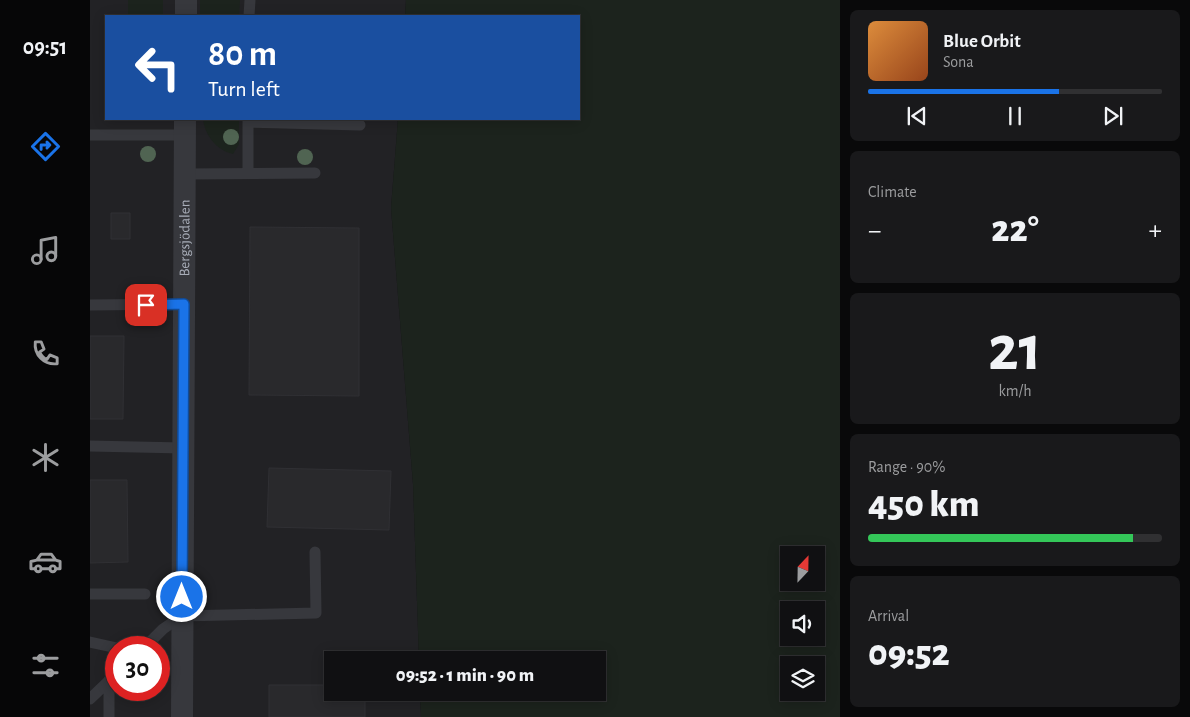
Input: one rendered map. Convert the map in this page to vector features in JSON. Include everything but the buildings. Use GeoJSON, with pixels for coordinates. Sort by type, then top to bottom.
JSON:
{"type":"FeatureCollection","features":[{"type":"Feature","properties":{"kind":"street"},"geometry":{"type":"LineString","coordinates":[[186,0],[186,15]]}},
{"type":"Feature","properties":{"kind":"street","name":"Bergsjödalen"},"geometry":{"type":"LineString","coordinates":[[182,717],[185,127]]}},
{"type":"Feature","properties":{"kind":"lane"},"geometry":{"type":"LineString","coordinates":[[250,0],[250,15]]}},
{"type":"Feature","properties":{"kind":"lane"},"geometry":{"type":"LineString","coordinates":[[248,173],[248,120],[360,125]]}},
{"type":"Feature","properties":{"kind":"lane"},"geometry":{"type":"LineString","coordinates":[[90,135],[185,127]]}},
{"type":"Feature","properties":{"kind":"lane"},"geometry":{"type":"LineString","coordinates":[[185,174],[315,173]]}},
{"type":"Feature","properties":{"kind":"lane"},"geometry":{"type":"LineString","coordinates":[[90,305],[184,304]]}},
{"type":"Feature","properties":{"kind":"lane"},"geometry":{"type":"LineString","coordinates":[[90,446],[183,448]]}},
{"type":"Feature","properties":{"kind":"lane"},"geometry":{"type":"LineString","coordinates":[[156,636],[182,616],[316,613],[315,552]]}},
{"type":"Feature","properties":{"kind":"lane"},"geometry":{"type":"LineString","coordinates":[[90,594],[145,594]]}},
{"type":"Feature","properties":{"kind":"lane"},"geometry":{"type":"LineString","coordinates":[[90,642],[105,645]]}},
{"type":"Feature","properties":{"kind":"lane"},"geometry":{"type":"LineString","coordinates":[[90,699],[105,685]]}},
{"type":"Feature","properties":{"kind":"lane"},"geometry":{"type":"LineString","coordinates":[[109,717],[111,701]]}},
{"type":"Feature","properties":{"kind":"shaded area"},"geometry":{"type":"Polygon","coordinates":[[[90,0],[406,0],[405,15],[105,15],[105,120],[398,120],[391,208],[413,484],[419,651],[324,651],[324,701],[420,701],[421,717],[90,717],[90,0]]]}},
{"type":"Feature","properties":{"kind":"shaded area"},"geometry":{"type":"Polygon","coordinates":[[[128,0],[163,0],[163,15],[128,15],[128,0]]]}},
{"type":"Feature","properties":{"kind":"shaded area"},"geometry":{"type":"Polygon","coordinates":[[[200,0],[240,0],[239,15],[200,15],[200,0]]]}},
{"type":"Feature","properties":{"kind":"shaded area"},"geometry":{"type":"Polygon","coordinates":[[[406,0],[840,0],[840,717],[421,717],[420,701],[606,701],[606,651],[419,651],[413,484],[391,208],[398,120],[580,120],[580,15],[405,15],[406,0]]]}},
{"type":"Feature","properties":{"kind":"shaded area"},"geometry":{"type":"Polygon","coordinates":[[[203,120],[239,120],[239,144],[233,154],[221,149],[212,141],[203,120]]]}},
{"type":"Feature","properties":{"kind":"route"},"geometry":{"type":"LineString","coordinates":[[146,305],[184,304],[182,597]]}}]}
